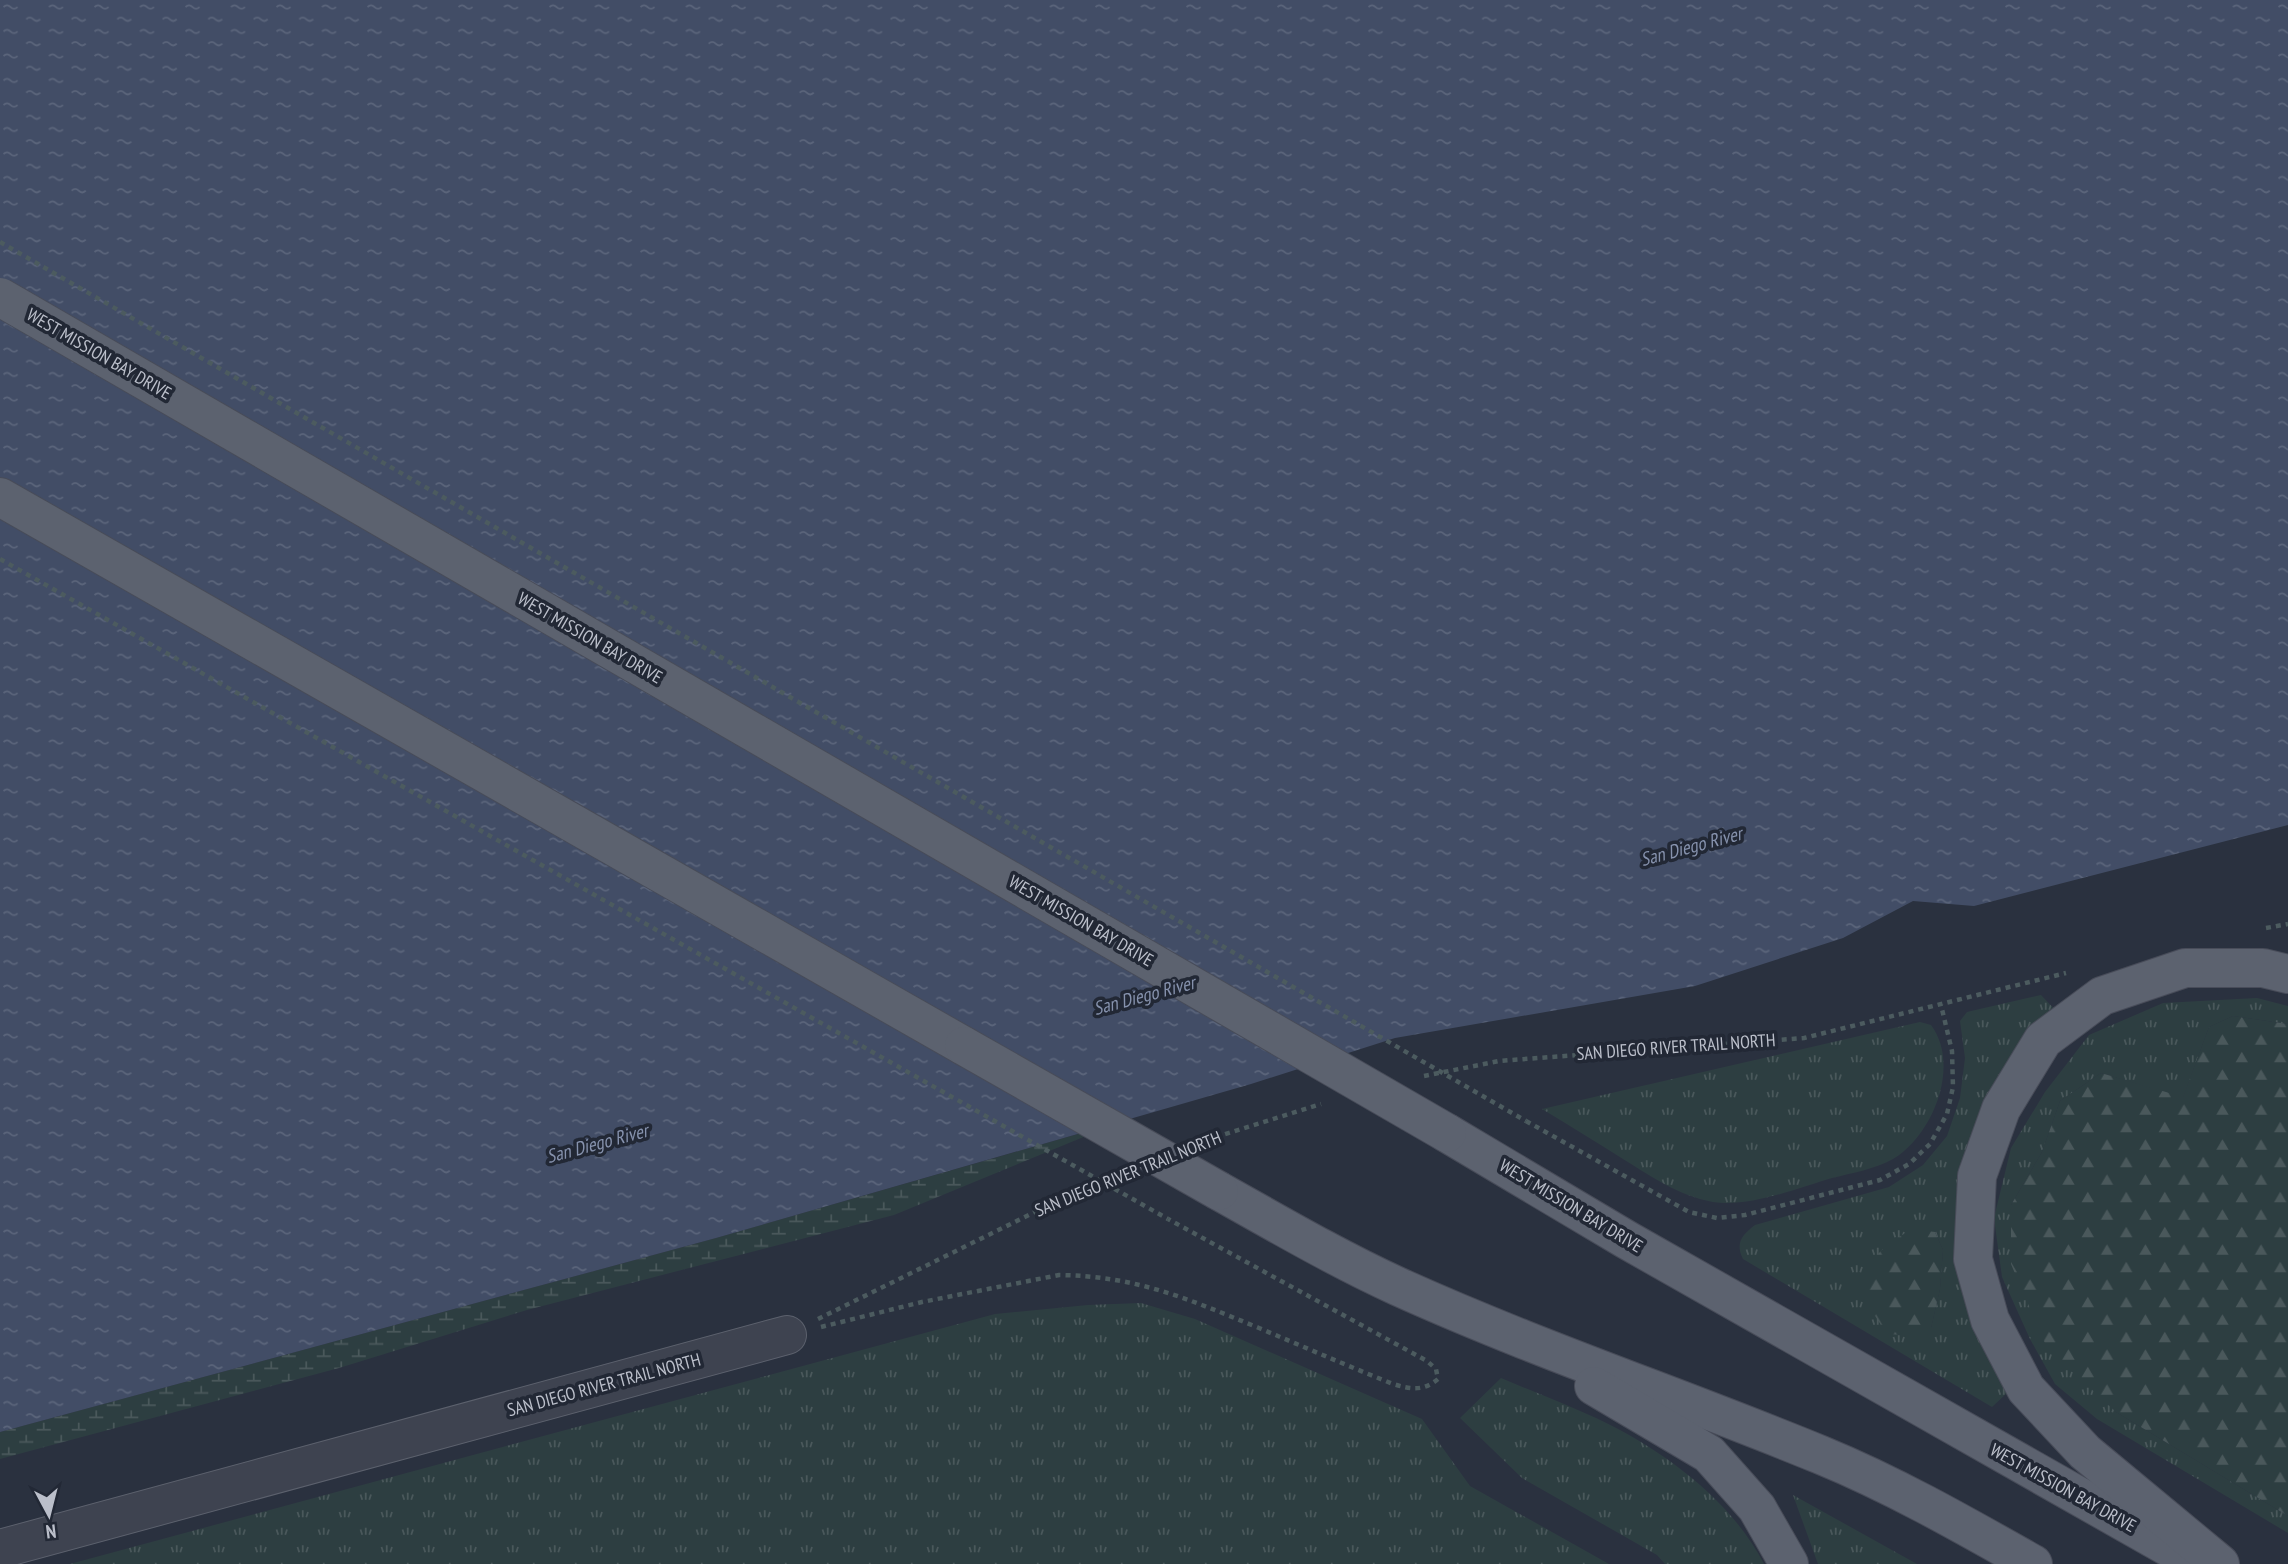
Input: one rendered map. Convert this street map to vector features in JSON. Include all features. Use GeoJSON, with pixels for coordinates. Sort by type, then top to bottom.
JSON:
{"type":"FeatureCollection","features":[{"type":"Feature","properties":{"kind":"main road","name":"WEST MISSION BAY DRIVE"},"geometry":{"type":"LineString","coordinates":[[0,297],[1447,1133],[1651,1254],[2199,1564]]}},
{"type":"Feature","properties":{"kind":"main road"},"geometry":{"type":"LineString","coordinates":[[0,497],[1347,1261],[1397,1286],[1490,1325],[1823,1456],[1958,1521],[2033,1564]]}},
{"type":"Feature","properties":{"kind":"main road"},"geometry":{"type":"LineString","coordinates":[[2220,1564],[2085,1452],[2026,1389],[1990,1320],[1973,1259],[1977,1176],[2001,1109],[2043,1040],[2102,996],[2185,968],[2263,968],[2288,974]]}},
{"type":"Feature","properties":{"kind":"main road"},"geometry":{"type":"LineString","coordinates":[[1490,1325],[1709,1454],[1757,1508],[1789,1564]]}},
{"type":"Feature","properties":{"kind":"street","name":"SAN DIEGO RIVER TRAIL NORTH"},"geometry":{"type":"LineString","coordinates":[[0,1549],[786,1335]]}},
{"type":"Feature","properties":{"kind":"path"},"geometry":{"type":"LineString","coordinates":[[0,242],[1526,1121],[1689,1212],[1717,1218],[1745,1215],[1880,1180],[1909,1164],[1930,1144],[1947,1114],[1953,1087],[1952,1051],[1941,1005]]}},
{"type":"Feature","properties":{"kind":"path"},"geometry":{"type":"LineString","coordinates":[[0,559],[1168,1219],[1427,1361],[1436,1369],[1438,1379],[1431,1385],[1415,1390],[1393,1384],[1181,1296],[1131,1281],[1081,1275],[1059,1275],[950,1297],[786,1335]]}},
{"type":"Feature","properties":{"kind":"path"},"geometry":{"type":"LineString","coordinates":[[2262,928],[2288,924]]}},
{"type":"Feature","properties":{"kind":"path","name":"SAN DIEGO RIVER TRAIL NORTH"},"geometry":{"type":"LineString","coordinates":[[1418,1077],[1499,1061],[1804,1038],[2076,971]]}},
{"type":"Feature","properties":{"kind":"path","name":"SAN DIEGO RIVER TRAIL NORTH"},"geometry":{"type":"LineString","coordinates":[[1199,1142],[1326,1102]]}},
{"type":"Feature","properties":{"kind":"path","name":"SAN DIEGO RIVER TRAIL NORTH"},"geometry":{"type":"LineString","coordinates":[[786,1335],[1039,1210],[1125,1173]]}},
{"type":"Feature","properties":{"kind":"green space"},"geometry":{"type":"Polygon","coordinates":[[[2041,995],[2059,1014],[1968,1159],[2007,1393],[1992,1407],[1743,1259],[1740,1248],[1743,1236],[1755,1225],[1889,1187],[1923,1165],[1947,1136],[1960,1098],[1965,1058],[1960,1021],[1967,1012],[2041,995]],[[1935,1232],[1931,1328],[1940,1289],[1943,1250],[1935,1232]]]}},
{"type":"Feature","properties":{"kind":"green space"},"geometry":{"type":"Polygon","coordinates":[[[2257,998],[2288,1006],[2288,1024],[2233,1016],[2209,1027],[2183,1098],[2101,1073],[2060,1101],[2042,1152],[2011,1205],[2011,1264],[2116,1412],[2288,1516],[2288,1533],[2097,1419],[2055,1384],[2030,1339],[2002,1277],[1994,1218],[2011,1148],[2045,1092],[2089,1035],[2163,1003],[2257,998]]]}},
{"type":"Feature","properties":{"kind":"green space"},"geometry":{"type":"Polygon","coordinates":[[[2233,1016],[2288,1024],[2288,1516],[2116,1412],[2047,1348],[2011,1264],[2011,1205],[2042,1152],[2060,1101],[2101,1073],[2183,1097],[2209,1027],[2233,1016]]]}},
{"type":"Feature","properties":{"kind":"green space"},"geometry":{"type":"Polygon","coordinates":[[[1920,1022],[1931,1025],[1940,1041],[1943,1079],[1931,1117],[1920,1134],[1893,1159],[1879,1165],[1757,1200],[1713,1202],[1677,1190],[1542,1109],[1920,1022]]]}},
{"type":"Feature","properties":{"kind":"green space"},"geometry":{"type":"Polygon","coordinates":[[[1120,1122],[894,1215],[527,1310],[339,1368],[0,1459],[0,1432],[716,1238],[1120,1122]]]}},
{"type":"Feature","properties":{"kind":"green space"},"geometry":{"type":"Polygon","coordinates":[[[1912,1229],[1935,1232],[1943,1250],[1940,1289],[1931,1328],[1919,1336],[1887,1334],[1862,1296],[1870,1262],[1889,1243],[1912,1229]]]}},
{"type":"Feature","properties":{"kind":"green space"},"geometry":{"type":"Polygon","coordinates":[[[1141,1303],[1195,1319],[1422,1419],[1470,1486],[1609,1564],[70,1564],[995,1314],[1141,1303]]]}},
{"type":"Feature","properties":{"kind":"green space"},"geometry":{"type":"Polygon","coordinates":[[[1501,1378],[1606,1423],[1662,1456],[1720,1504],[1752,1543],[1764,1564],[1665,1564],[1657,1555],[1522,1478],[1460,1418],[1501,1378]]]}},
{"type":"Feature","properties":{"kind":"green space"},"geometry":{"type":"Polygon","coordinates":[[[1793,1495],[1917,1564],[1818,1564],[1793,1495]]]}},
{"type":"Feature","properties":{"kind":"water","name":"San Diego River"},"geometry":{"type":"Polygon","coordinates":[[[0,0],[2288,0],[2288,825],[1974,906],[1913,901],[1843,938],[1695,986],[1395,1038],[1251,1084],[716,1238],[0,1432],[0,0]]]}}]}
